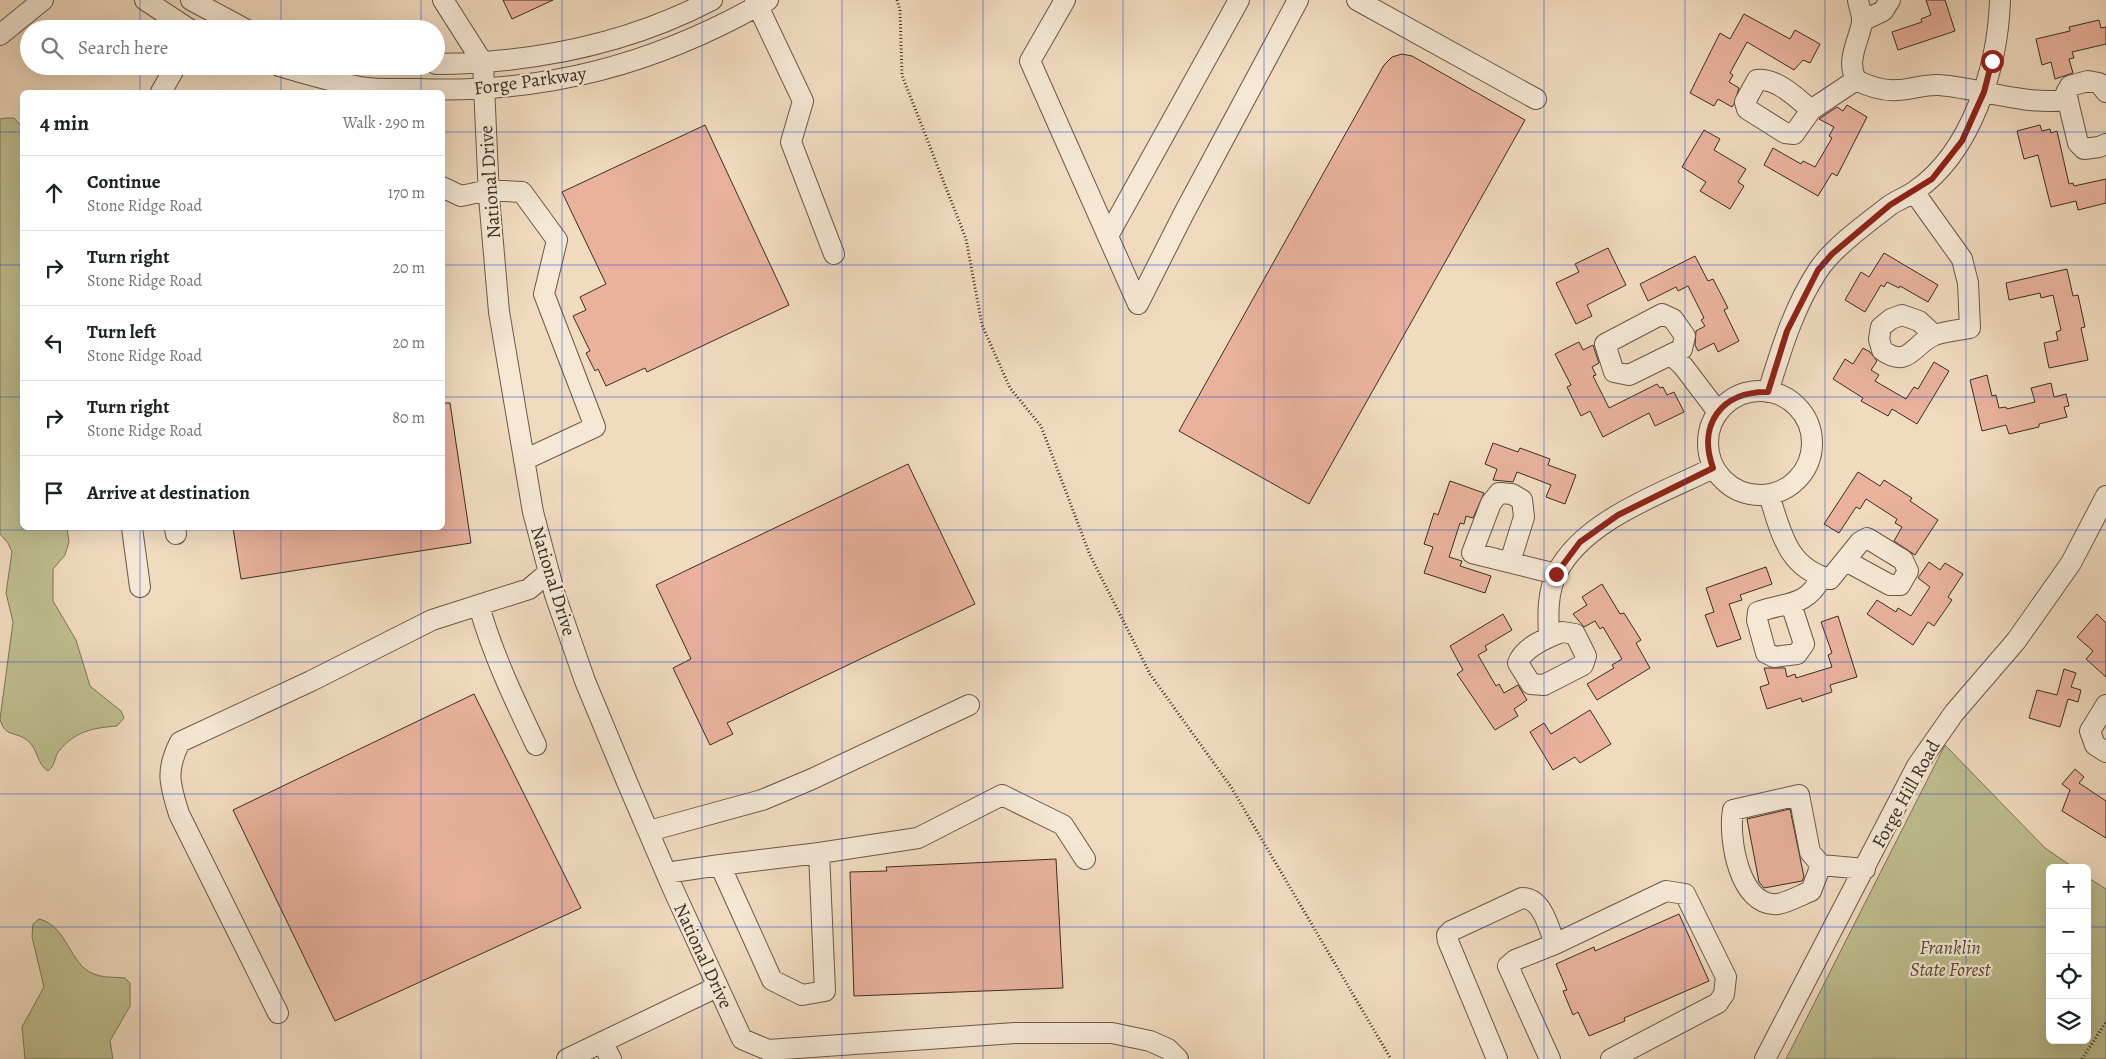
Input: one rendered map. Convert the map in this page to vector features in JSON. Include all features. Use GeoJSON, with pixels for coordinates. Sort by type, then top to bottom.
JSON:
{"type":"FeatureCollection","features":[{"type":"Feature","properties":{"kind":"street"},"geometry":{"type":"LineString","coordinates":[[2,29],[43,0]]}},
{"type":"Feature","properties":{"kind":"street"},"geometry":{"type":"LineString","coordinates":[[145,0],[175,20]]}},
{"type":"Feature","properties":{"kind":"street"},"geometry":{"type":"LineString","coordinates":[[443,0],[483,63]]}},
{"type":"Feature","properties":{"kind":"street","name":"Forge Parkway"},"geometry":{"type":"LineString","coordinates":[[445,64],[483,63],[534,58],[593,46],[649,28],[712,0]]}},
{"type":"Feature","properties":{"kind":"street"},"geometry":{"type":"LineString","coordinates":[[1065,0],[1030,61],[1138,304],[1184,213],[1298,0]]}},
{"type":"Feature","properties":{"kind":"street"},"geometry":{"type":"LineString","coordinates":[[1108,236],[1239,0]]}},
{"type":"Feature","properties":{"kind":"street"},"geometry":{"type":"LineString","coordinates":[[1357,0],[1536,98]]}},
{"type":"Feature","properties":{"kind":"street"},"geometry":{"type":"LineString","coordinates":[[1858,0],[1862,21],[1852,53],[1852,72],[1856,80],[1866,85],[1896,90],[1938,85],[1984,92],[2022,101],[2068,100]]}},
{"type":"Feature","properties":{"kind":"street"},"geometry":{"type":"LineString","coordinates":[[1862,21],[1883,11],[1890,0]]}},
{"type":"Feature","properties":{"kind":"street"},"geometry":{"type":"LineString","coordinates":[[1768,392],[1787,331],[1818,270],[1832,254],[1890,205],[1914,192],[1932,179],[1962,141],[1984,92],[1992,61],[2000,0]]}},
{"type":"Feature","properties":{"kind":"street"},"geometry":{"type":"LineString","coordinates":[[760,2],[803,102],[791,142],[834,254]]}},
{"type":"Feature","properties":{"kind":"street","name":"Forge Parkway"},"geometry":{"type":"LineString","coordinates":[[315,75],[362,87],[445,90],[505,88],[561,79],[620,66],[678,45],[731,21],[760,2]]}},
{"type":"Feature","properties":{"kind":"street"},"geometry":{"type":"LineString","coordinates":[[197,20],[199,5],[228,20]]}},
{"type":"Feature","properties":{"kind":"street","name":"National Drive"},"geometry":{"type":"LineString","coordinates":[[483,63],[489,190],[499,312],[533,512],[549,572],[585,681],[666,873],[717,987],[742,1039],[768,1054]]}},
{"type":"Feature","properties":{"kind":"street"},"geometry":{"type":"LineString","coordinates":[[162,90],[171,75]]}},
{"type":"Feature","properties":{"kind":"street"},"geometry":{"type":"LineString","coordinates":[[1811,110],[1856,80]]}},
{"type":"Feature","properties":{"kind":"street"},"geometry":{"type":"LineString","coordinates":[[2106,92],[2099,82],[2079,83],[2067,90],[2078,143],[2084,148],[2099,147],[2106,144]]}},
{"type":"Feature","properties":{"kind":"street"},"geometry":{"type":"LineString","coordinates":[[445,188],[461,196],[489,190],[522,192],[557,240],[544,294],[595,427],[524,460]]}},
{"type":"Feature","properties":{"kind":"street"},"geometry":{"type":"LineString","coordinates":[[1914,192],[1962,259],[1968,283],[1970,328],[1934,335]]}},
{"type":"Feature","properties":{"kind":"street"},"geometry":{"type":"LineString","coordinates":[[1671,355],[1683,366],[1718,412]]}},
{"type":"Feature","properties":{"kind":"street"},"geometry":{"type":"LineString","coordinates":[[1768,392],[1790,402],[1807,419],[1812,435],[1812,451],[1807,467],[1797,480],[1784,490],[1769,495],[1752,495],[1737,490],[1723,481],[1713,468],[1708,454],[1707,439],[1711,425],[1718,412],[1728,402],[1740,395],[1768,392]]}},
{"type":"Feature","properties":{"kind":"street"},"geometry":{"type":"LineString","coordinates":[[1549,637],[1548,609],[1556,574],[1580,542],[1618,515],[1713,468]]}},
{"type":"Feature","properties":{"kind":"street"},"geometry":{"type":"LineString","coordinates":[[1769,495],[1785,545],[1795,558],[1822,577],[1830,579],[1846,561]]}},
{"type":"Feature","properties":{"kind":"street","name":"Forge Hill Road"},"geometry":{"type":"LineString","coordinates":[[1765,1059],[1917,766],[1954,713],[2016,641],[2071,563],[2106,496]]}},
{"type":"Feature","properties":{"kind":"street"},"geometry":{"type":"LineString","coordinates":[[132,530],[140,587]]}},
{"type":"Feature","properties":{"kind":"street"},"geometry":{"type":"LineString","coordinates":[[1510,562],[1556,574]]}},
{"type":"Feature","properties":{"kind":"street"},"geometry":{"type":"LineString","coordinates":[[278,1013],[179,814],[170,784],[171,760],[180,742],[311,681],[432,620],[529,589],[549,572]]}},
{"type":"Feature","properties":{"kind":"street"},"geometry":{"type":"LineString","coordinates":[[1791,604],[1814,592],[1822,577]]}},
{"type":"Feature","properties":{"kind":"street"},"geometry":{"type":"LineString","coordinates":[[479,606],[490,644],[503,677],[536,745]]}},
{"type":"Feature","properties":{"kind":"street"},"geometry":{"type":"LineString","coordinates":[[649,831],[762,800],[812,779],[969,705]]}},
{"type":"Feature","properties":{"kind":"street"},"geometry":{"type":"LineString","coordinates":[[2106,705],[2090,731],[2095,745],[2106,752]]}},
{"type":"Feature","properties":{"kind":"street"},"geometry":{"type":"LineString","coordinates":[[666,873],[918,838],[1002,795],[1063,825],[1086,859]]}},
{"type":"Feature","properties":{"kind":"street"},"geometry":{"type":"LineString","coordinates":[[1820,865],[1810,891],[1777,904],[1763,901],[1752,893],[1735,860],[1730,827],[1733,810],[1799,795],[1810,852],[1820,865],[1865,869]]}},
{"type":"Feature","properties":{"kind":"street"},"geometry":{"type":"LineString","coordinates":[[720,865],[772,980],[802,995],[824,991],[819,853]]}},
{"type":"Feature","properties":{"kind":"street"},"geometry":{"type":"LineString","coordinates":[[1550,1059],[1508,966],[1515,960],[1555,944],[1666,891],[1685,894],[1716,953],[1726,977],[1724,994],[1718,1004],[1611,1059]]}},
{"type":"Feature","properties":{"kind":"street"},"geometry":{"type":"LineString","coordinates":[[1497,1059],[1447,935],[1451,931],[1525,898],[1540,908],[1555,944]]}},
{"type":"Feature","properties":{"kind":"street"},"geometry":{"type":"LineString","coordinates":[[567,1059],[607,1050],[717,987]]}},
{"type":"Feature","properties":{"kind":"street"},"geometry":{"type":"LineString","coordinates":[[768,1054],[1015,1033],[1112,1033],[1150,1041],[1168,1049],[1178,1059]]}},
{"type":"Feature","properties":{"kind":"path"},"geometry":{"type":"LineString","coordinates":[[897,0],[900,10],[902,75],[966,239],[982,325],[1010,388],[1041,426],[1090,555],[1150,674],[1231,787],[1391,1059]]}},
{"type":"Feature","properties":{"kind":"path"},"geometry":{"type":"LineString","coordinates":[[2082,1059],[2106,1022]]}},
{"type":"Feature","properties":{"kind":"green space"},"geometry":{"type":"Polygon","coordinates":[[[14,118],[20,125],[20,530],[67,530],[69,542],[65,555],[53,569],[53,601],[76,640],[90,686],[121,711],[124,718],[117,726],[92,730],[71,739],[59,751],[48,771],[42,765],[32,745],[25,738],[8,732],[0,719],[13,622],[6,593],[12,552],[8,543],[0,534],[0,119],[14,118]]]}},
{"type":"Feature","properties":{"kind":"green space","name":"Franklin State Forest"},"geometry":{"type":"Polygon","coordinates":[[[1945,745],[2045,848],[2068,864],[2046,864],[2046,1044],[2091,1044],[2091,880],[2106,889],[2106,1059],[1786,1059],[1945,745]]]}},
{"type":"Feature","properties":{"kind":"green space"},"geometry":{"type":"Polygon","coordinates":[[[39,919],[49,923],[56,929],[79,963],[86,969],[101,976],[125,978],[130,983],[130,1006],[110,1041],[113,1059],[25,1059],[22,1027],[44,987],[32,937],[33,924],[39,919]]]}},
{"type":"Feature","properties":{"kind":"building"},"geometry":{"type":"Polygon","coordinates":[[[503,0],[553,0],[512,19],[503,0]]]}},
{"type":"Feature","properties":{"kind":"building"},"geometry":{"type":"Polygon","coordinates":[[[1926,0],[1945,0],[1955,31],[1898,50],[1892,32],[1922,22],[1921,19],[1931,15],[1926,0]]]}},
{"type":"Feature","properties":{"kind":"building"},"geometry":{"type":"Polygon","coordinates":[[[1744,14],[1790,39],[1795,30],[1820,44],[1810,63],[1803,60],[1794,70],[1747,42],[1730,73],[1733,75],[1729,82],[1739,88],[1734,104],[1732,107],[1718,99],[1714,106],[1690,93],[1720,33],[1730,39],[1744,14]]]}},
{"type":"Feature","properties":{"kind":"building"},"geometry":{"type":"Polygon","coordinates":[[[2099,20],[2101,28],[2106,27],[2106,44],[2072,52],[2074,58],[2069,59],[2073,73],[2055,79],[2051,62],[2042,65],[2036,39],[2070,31],[2069,27],[2099,20]]]}},
{"type":"Feature","properties":{"kind":"building"},"geometry":{"type":"Polygon","coordinates":[[[1402,54],[1412,56],[1525,120],[1309,504],[1179,431],[1384,65],[1392,57],[1402,54]]]}},
{"type":"Feature","properties":{"kind":"building"},"geometry":{"type":"Polygon","coordinates":[[[1847,105],[1867,117],[1837,176],[1832,173],[1818,196],[1764,165],[1773,148],[1801,164],[1803,161],[1815,167],[1832,138],[1829,136],[1834,127],[1819,119],[1837,107],[1843,111],[1847,105]]]}},
{"type":"Feature","properties":{"kind":"building"},"geometry":{"type":"Polygon","coordinates":[[[705,125],[789,305],[647,372],[645,368],[606,386],[598,369],[595,371],[586,353],[590,351],[573,316],[586,310],[580,297],[606,284],[562,192],[705,125]]]}},
{"type":"Feature","properties":{"kind":"building"},"geometry":{"type":"Polygon","coordinates":[[[2040,125],[2042,131],[2050,129],[2051,133],[2057,131],[2069,184],[2073,183],[2074,186],[2106,179],[2106,203],[2078,210],[2076,201],[2051,207],[2038,155],[2024,159],[2017,131],[2040,125]]]}},
{"type":"Feature","properties":{"kind":"building"},"geometry":{"type":"Polygon","coordinates":[[[1704,130],[1720,139],[1714,150],[1746,169],[1738,182],[1744,186],[1730,209],[1700,191],[1706,182],[1682,167],[1704,130]]]}},
{"type":"Feature","properties":{"kind":"building"},"geometry":{"type":"Polygon","coordinates":[[[1608,248],[1626,285],[1587,305],[1592,316],[1576,324],[1556,283],[1579,272],[1575,264],[1608,248]]]}},
{"type":"Feature","properties":{"kind":"building"},"geometry":{"type":"Polygon","coordinates":[[[1884,253],[1938,285],[1928,302],[1900,286],[1899,288],[1887,282],[1884,287],[1881,285],[1865,312],[1845,300],[1861,272],[1869,277],[1884,253]]]}},
{"type":"Feature","properties":{"kind":"building"},"geometry":{"type":"Polygon","coordinates":[[[1695,256],[1708,281],[1713,279],[1728,308],[1724,310],[1739,341],[1718,352],[1714,343],[1698,351],[1695,345],[1696,331],[1705,326],[1701,320],[1704,318],[1688,286],[1678,291],[1676,287],[1648,301],[1640,284],[1695,256]]]}},
{"type":"Feature","properties":{"kind":"building"},"geometry":{"type":"Polygon","coordinates":[[[2067,269],[2073,296],[2078,295],[2085,327],[2081,328],[2088,360],[2049,368],[2044,343],[2058,340],[2056,332],[2061,330],[2053,295],[2041,298],[2040,293],[2009,300],[2006,283],[2067,269]]]}},
{"type":"Feature","properties":{"kind":"building"},"geometry":{"type":"Polygon","coordinates":[[[1579,342],[1583,350],[1593,345],[1599,363],[1592,367],[1596,375],[1593,376],[1609,408],[1657,384],[1660,388],[1663,387],[1667,395],[1674,392],[1684,412],[1655,426],[1649,413],[1603,437],[1590,411],[1581,416],[1567,387],[1571,385],[1555,354],[1579,342]]]}},
{"type":"Feature","properties":{"kind":"building"},"geometry":{"type":"Polygon","coordinates":[[[1863,348],[1870,352],[1877,361],[1871,370],[1879,375],[1875,381],[1906,399],[1914,387],[1918,389],[1934,362],[1949,371],[1917,424],[1892,409],[1888,416],[1861,401],[1863,398],[1833,379],[1845,359],[1853,364],[1863,348]]]}},
{"type":"Feature","properties":{"kind":"building"},"geometry":{"type":"Polygon","coordinates":[[[1987,375],[1992,396],[1996,395],[1999,408],[2006,407],[2007,409],[2035,402],[2031,388],[2051,383],[2054,397],[2066,394],[2069,406],[2064,407],[2067,417],[2039,424],[2039,427],[2009,434],[2006,425],[1982,431],[1970,380],[1987,375]]]}},
{"type":"Feature","properties":{"kind":"building"},"geometry":{"type":"Polygon","coordinates":[[[445,403],[450,403],[471,543],[241,579],[233,530],[445,530],[445,403]]]}},
{"type":"Feature","properties":{"kind":"building"},"geometry":{"type":"Polygon","coordinates":[[[1493,443],[1518,452],[1520,448],[1550,459],[1548,465],[1576,475],[1565,504],[1546,497],[1551,485],[1517,472],[1513,482],[1493,480],[1497,469],[1485,464],[1493,443]]]}},
{"type":"Feature","properties":{"kind":"building"},"geometry":{"type":"Polygon","coordinates":[[[908,464],[975,604],[727,723],[733,734],[710,745],[673,668],[691,659],[656,585],[908,464]]]}},
{"type":"Feature","properties":{"kind":"building"},"geometry":{"type":"Polygon","coordinates":[[[1858,472],[1880,486],[1884,480],[1912,498],[1910,501],[1938,520],[1915,555],[1894,541],[1902,527],[1895,523],[1897,519],[1866,499],[1860,509],[1856,507],[1839,533],[1824,524],[1858,472]]]}},
{"type":"Feature","properties":{"kind":"building"},"geometry":{"type":"Polygon","coordinates":[[[1450,481],[1484,493],[1473,518],[1466,516],[1464,524],[1460,523],[1449,557],[1462,561],[1460,566],[1491,576],[1485,593],[1424,573],[1433,547],[1424,544],[1434,513],[1438,515],[1450,481]]]}},
{"type":"Feature","properties":{"kind":"building"},"geometry":{"type":"Polygon","coordinates":[[[1929,562],[1940,570],[1945,563],[1963,574],[1948,597],[1952,600],[1934,626],[1928,622],[1913,645],[1867,614],[1877,600],[1896,612],[1898,608],[1911,616],[1930,587],[1918,578],[1929,562]]]}},
{"type":"Feature","properties":{"kind":"building"},"geometry":{"type":"Polygon","coordinates":[[[1766,567],[1772,584],[1740,595],[1742,600],[1729,604],[1741,639],[1717,647],[1705,615],[1714,612],[1706,588],[1766,567]]]}},
{"type":"Feature","properties":{"kind":"building"},"geometry":{"type":"Polygon","coordinates":[[[1602,584],[1620,614],[1624,613],[1641,640],[1636,643],[1650,668],[1597,700],[1587,684],[1614,668],[1612,665],[1622,659],[1603,627],[1600,629],[1595,621],[1584,627],[1573,614],[1587,605],[1582,597],[1602,584]]]}},
{"type":"Feature","properties":{"kind":"building"},"geometry":{"type":"Polygon","coordinates":[[[1503,614],[1512,630],[1485,646],[1487,650],[1478,655],[1496,686],[1499,684],[1504,693],[1518,685],[1527,700],[1514,709],[1518,716],[1495,730],[1457,674],[1463,670],[1450,646],[1503,614]]]}},
{"type":"Feature","properties":{"kind":"building"},"geometry":{"type":"Polygon","coordinates":[[[2097,614],[2106,623],[2106,677],[2086,659],[2093,651],[2077,637],[2097,614]]]}},
{"type":"Feature","properties":{"kind":"building"},"geometry":{"type":"Polygon","coordinates":[[[1838,616],[1857,677],[1830,685],[1832,692],[1802,702],[1801,698],[1767,709],[1760,687],[1769,684],[1764,668],[1785,668],[1787,677],[1795,674],[1796,678],[1832,667],[1828,655],[1832,653],[1821,622],[1838,616]]]}},
{"type":"Feature","properties":{"kind":"building"},"geometry":{"type":"Polygon","coordinates":[[[2064,669],[2076,673],[2071,687],[2081,690],[2078,702],[2068,699],[2060,727],[2029,718],[2037,690],[2057,695],[2064,669]]]}},
{"type":"Feature","properties":{"kind":"building"},"geometry":{"type":"Polygon","coordinates":[[[474,694],[581,908],[335,1021],[233,810],[474,694]]]}},
{"type":"Feature","properties":{"kind":"building"},"geometry":{"type":"Polygon","coordinates":[[[1590,710],[1611,744],[1580,763],[1575,757],[1553,770],[1530,732],[1544,723],[1551,734],[1590,710]]]}},
{"type":"Feature","properties":{"kind":"building"},"geometry":{"type":"Polygon","coordinates":[[[2075,769],[2084,777],[2079,783],[2106,801],[2106,838],[2062,811],[2070,790],[2062,784],[2075,769]]]}},
{"type":"Feature","properties":{"kind":"building"},"geometry":{"type":"Polygon","coordinates":[[[1790,809],[1804,877],[1802,881],[1764,888],[1759,882],[1747,819],[1790,809]]]}},
{"type":"Feature","properties":{"kind":"building"},"geometry":{"type":"Polygon","coordinates":[[[1056,859],[1063,988],[854,996],[850,872],[887,871],[886,867],[1056,859]]]}},
{"type":"Feature","properties":{"kind":"building"},"geometry":{"type":"Polygon","coordinates":[[[1679,914],[1709,981],[1624,1018],[1625,1021],[1589,1036],[1578,1012],[1573,1015],[1563,991],[1567,990],[1556,964],[1594,947],[1595,951],[1679,914]]]}},
{"type":"Feature","properties":{"kind":"route"},"geometry":{"type":"LineString","coordinates":[[1556,574],[1568,555],[1580,542],[1618,515],[1713,468],[1708,454],[1707,439],[1711,425],[1718,412],[1728,402],[1740,395],[1754,391],[1768,392],[1787,331],[1818,270],[1832,254],[1890,205],[1914,192],[1932,179],[1962,141],[1984,92],[1992,61]]}}]}
